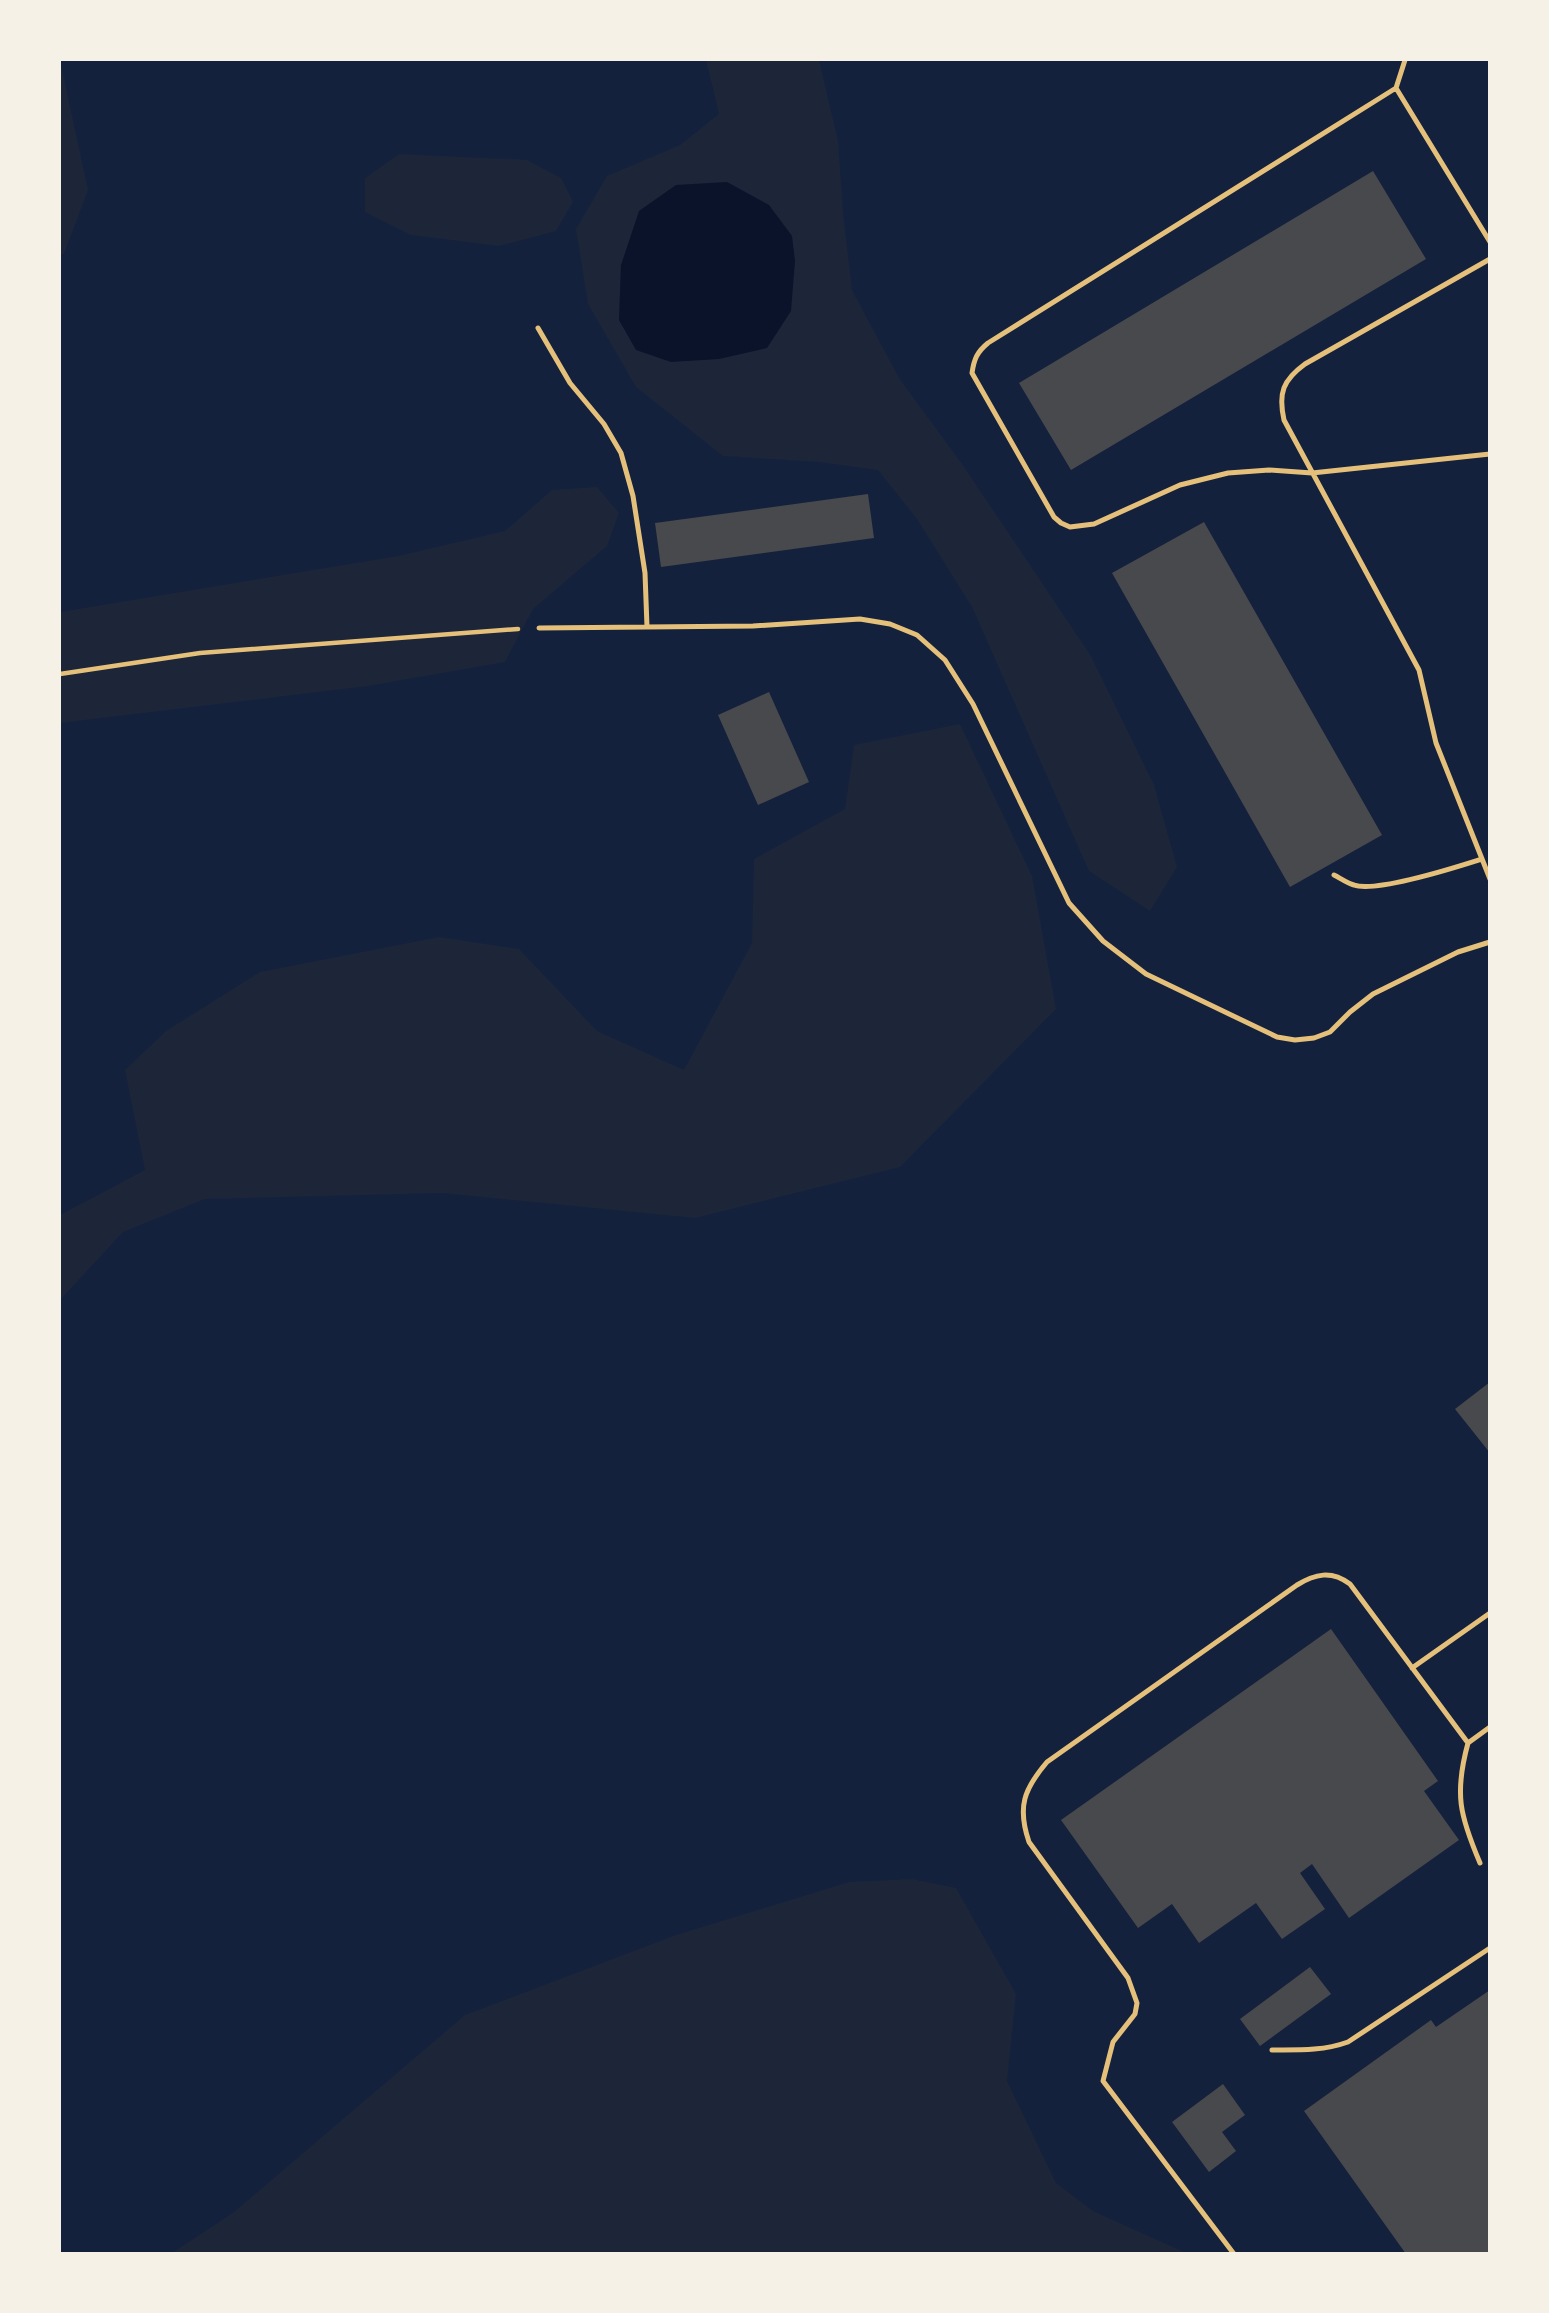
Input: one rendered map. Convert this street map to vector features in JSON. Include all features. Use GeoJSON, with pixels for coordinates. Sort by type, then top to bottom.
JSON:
{"type":"FeatureCollection","features":[{"type":"Feature","properties":{"kind":"lane"},"geometry":{"type":"LineString","coordinates":[[1405,60],[1396,88],[988,343],[979,350],[972,373],[976,385],[1047,506],[1054,517],[1070,527],[1094,524],[1180,485],[1228,473],[1269,470],[1312,473],[1489,454]]}},
{"type":"Feature","properties":{"kind":"lane"},"geometry":{"type":"LineString","coordinates":[[1396,88],[1489,242]]}},
{"type":"Feature","properties":{"kind":"lane"},"geometry":{"type":"LineString","coordinates":[[1489,259],[1305,364],[1290,375],[1283,387],[1281,409],[1312,473],[1419,670],[1436,743],[1489,879]]}},
{"type":"Feature","properties":{"kind":"lane"},"geometry":{"type":"LineString","coordinates":[[538,328],[570,383],[604,424],[621,453],[633,496],[645,573],[647,627]]}},
{"type":"Feature","properties":{"kind":"lane"},"geometry":{"type":"LineString","coordinates":[[539,628],[753,626],[860,619],[890,624],[917,635],[945,660],[973,704],[1069,903],[1103,941],[1146,974],[1277,1037],[1296,1040],[1314,1038],[1330,1032],[1373,994],[1458,952],[1489,942]]}},
{"type":"Feature","properties":{"kind":"lane"},"geometry":{"type":"LineString","coordinates":[[1334,875],[1356,887],[1387,884],[1482,859]]}},
{"type":"Feature","properties":{"kind":"lane"},"geometry":{"type":"LineString","coordinates":[[1234,2253],[1103,2081],[1113,2042],[1135,2014],[1137,2003],[1134,1990],[1029,1842],[1023,1815],[1024,1797],[1032,1779],[1047,1762],[1313,1576],[1327,1574],[1340,1577],[1350,1584],[1468,1743]]}},
{"type":"Feature","properties":{"kind":"lane"},"geometry":{"type":"LineString","coordinates":[[1412,1668],[1489,1613]]}},
{"type":"Feature","properties":{"kind":"lane"},"geometry":{"type":"LineString","coordinates":[[1480,1863],[1466,1832],[1459,1800],[1461,1768],[1468,1743],[1489,1727]]}},
{"type":"Feature","properties":{"kind":"lane"},"geometry":{"type":"LineString","coordinates":[[1272,2050],[1331,2048],[1348,2042],[1489,1948]]}},
{"type":"Feature","properties":{"kind":"path"},"geometry":{"type":"LineString","coordinates":[[60,674],[200,653],[539,628]]}},
{"type":"Feature","properties":{"kind":"shaded area"},"geometry":{"type":"Polygon","coordinates":[[[60,60],[88,190],[64,254],[60,254],[60,60]]]}},
{"type":"Feature","properties":{"kind":"shaded area"},"geometry":{"type":"Polygon","coordinates":[[[706,60],[819,60],[838,141],[852,290],[899,378],[962,464],[1091,656],[1154,785],[1177,867],[1150,911],[1089,871],[972,607],[917,519],[878,470],[819,462],[723,456],[636,387],[588,304],[576,229],[607,176],[680,145],[719,114],[706,60]],[[621,265],[619,320],[637,350],[621,265]]]}},
{"type":"Feature","properties":{"kind":"shaded area"},"geometry":{"type":"Polygon","coordinates":[[[399,154],[527,160],[561,178],[573,202],[556,231],[499,246],[411,235],[365,212],[365,178],[399,154]]]}},
{"type":"Feature","properties":{"kind":"shaded area"},"geometry":{"type":"Polygon","coordinates":[[[727,182],[769,205],[792,236],[795,261],[791,311],[767,348],[719,359],[671,362],[636,350],[619,320],[621,265],[639,211],[676,185],[727,182]]]}},
{"type":"Feature","properties":{"kind":"shaded area"},"geometry":{"type":"Polygon","coordinates":[[[597,487],[619,513],[607,546],[533,609],[505,662],[368,686],[60,723],[60,612],[398,556],[505,531],[552,490],[597,487]]]}},
{"type":"Feature","properties":{"kind":"shaded area"},"geometry":{"type":"Polygon","coordinates":[[[960,724],[1032,876],[1056,1009],[900,1167],[695,1218],[443,1193],[205,1199],[123,1232],[60,1300],[60,1215],[145,1170],[125,1070],[166,1031],[260,972],[439,937],[519,949],[597,1031],[684,1070],[752,943],[754,859],[845,809],[854,745],[960,724]]]}},
{"type":"Feature","properties":{"kind":"shaded area"},"geometry":{"type":"Polygon","coordinates":[[[912,1879],[956,1888],[1016,1994],[1007,2081],[1056,2183],[1093,2211],[1186,2253],[172,2253],[234,2212],[465,2015],[676,1935],[849,1882],[912,1879]]]}},
{"type":"Feature","properties":{"kind":"building"},"geometry":{"type":"Polygon","coordinates":[[[1373,171],[1426,259],[1071,470],[1019,383],[1373,171]]]}},
{"type":"Feature","properties":{"kind":"building"},"geometry":{"type":"Polygon","coordinates":[[[868,494],[874,538],[661,567],[655,523],[868,494]]]}},
{"type":"Feature","properties":{"kind":"building"},"geometry":{"type":"Polygon","coordinates":[[[1204,522],[1382,835],[1290,887],[1112,573],[1204,522]]]}},
{"type":"Feature","properties":{"kind":"building"},"geometry":{"type":"Polygon","coordinates":[[[769,692],[809,782],[758,805],[718,715],[769,692]]]}},
{"type":"Feature","properties":{"kind":"building"},"geometry":{"type":"Polygon","coordinates":[[[1490,1382],[1490,1453],[1455,1409],[1490,1382]]]}},
{"type":"Feature","properties":{"kind":"building"},"geometry":{"type":"Polygon","coordinates":[[[1331,1629],[1438,1781],[1424,1791],[1459,1840],[1349,1918],[1312,1864],[1300,1873],[1325,1909],[1282,1939],[1256,1903],[1199,1943],[1172,1904],[1138,1928],[1061,1820],[1331,1629]]]}},
{"type":"Feature","properties":{"kind":"building"},"geometry":{"type":"Polygon","coordinates":[[[1310,1967],[1331,1994],[1260,2046],[1240,2019],[1310,1967]]]}},
{"type":"Feature","properties":{"kind":"building"},"geometry":{"type":"Polygon","coordinates":[[[1490,1990],[1490,2254],[1406,2254],[1304,2111],[1431,2020],[1436,2027],[1490,1990]]]}},
{"type":"Feature","properties":{"kind":"building"},"geometry":{"type":"Polygon","coordinates":[[[1223,2084],[1245,2115],[1222,2132],[1236,2151],[1209,2172],[1172,2122],[1223,2084]]]}}]}
